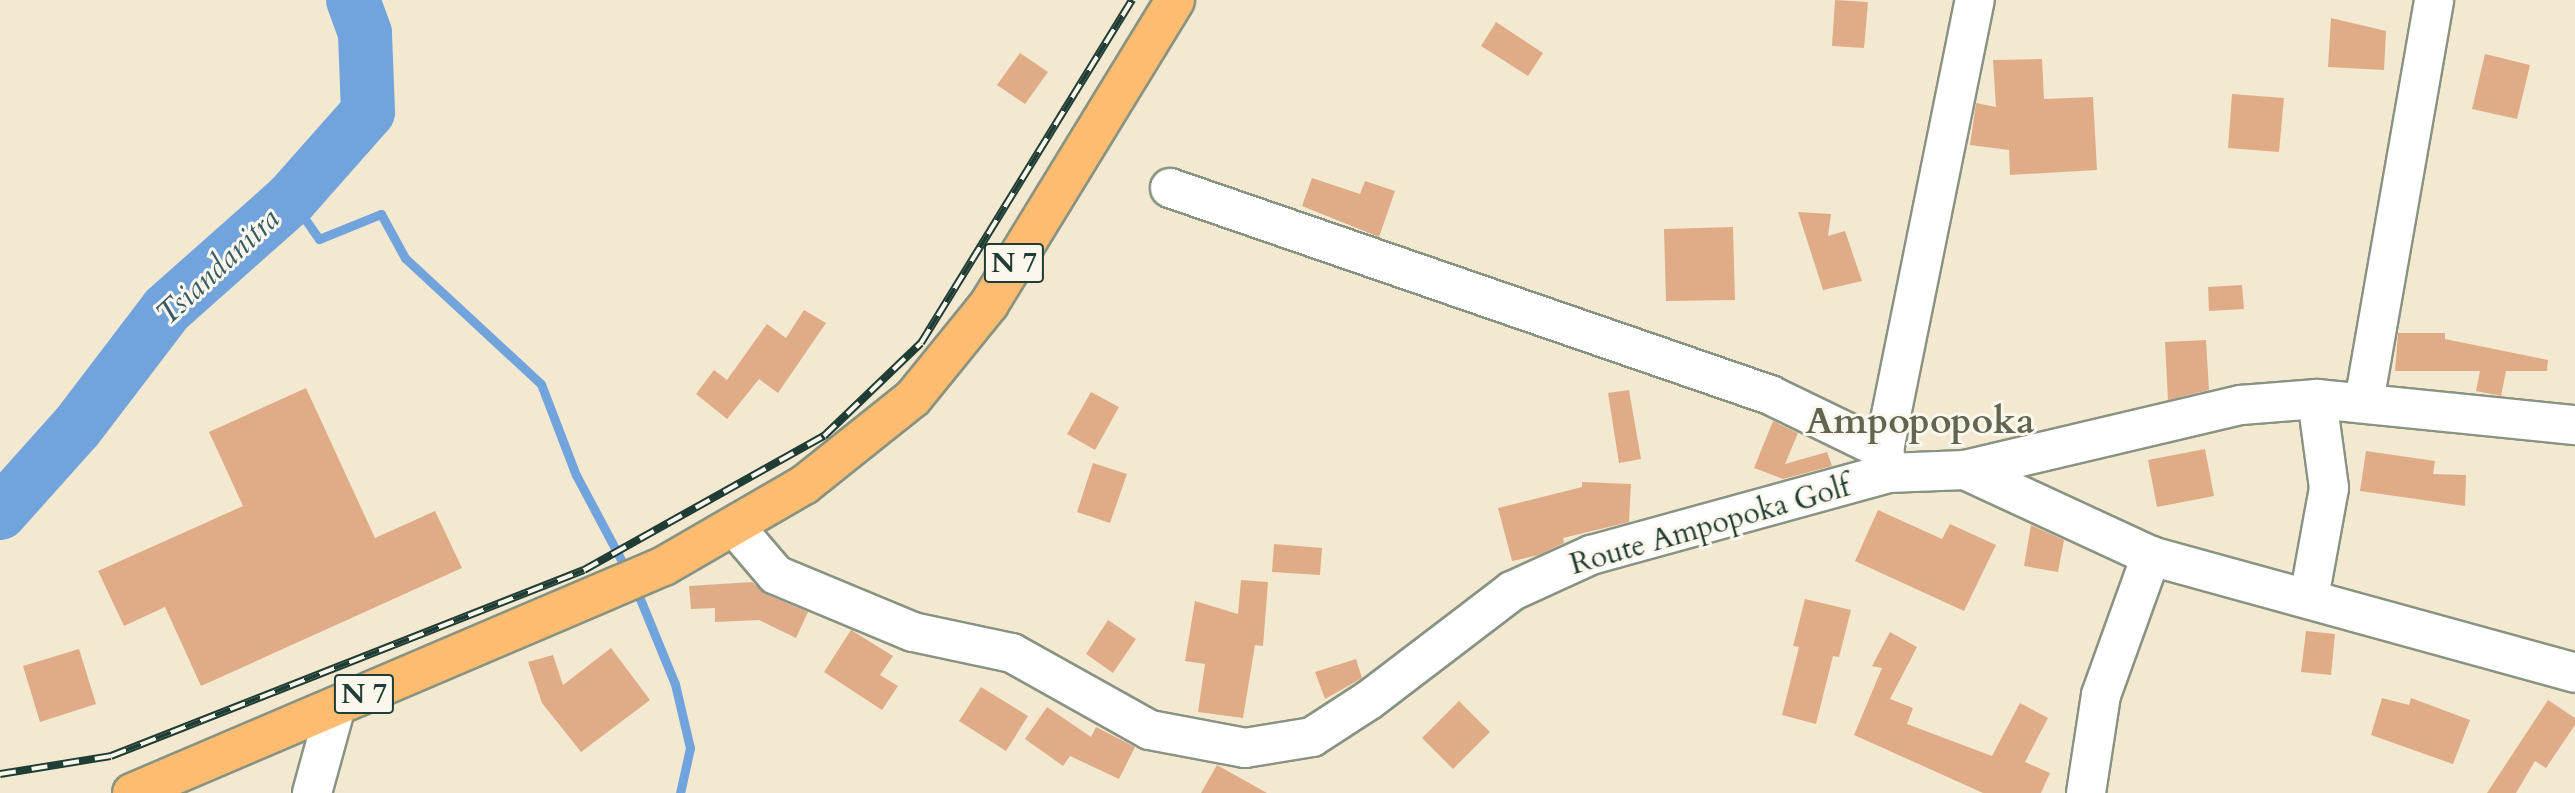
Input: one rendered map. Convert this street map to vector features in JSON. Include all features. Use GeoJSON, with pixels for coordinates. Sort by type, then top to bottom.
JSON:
{"type":"FeatureCollection","features":[{"type":"Feature","properties":{"kind":"main road","name":"N 7"},"geometry":{"type":"LineString","coordinates":[[132,793],[664,566],[804,485],[913,398],[989,304],[1175,0]]}},
{"type":"Feature","properties":{"kind":"street"},"geometry":{"type":"LineString","coordinates":[[1170,188],[1770,395],[1886,462],[1975,0]]}},
{"type":"Feature","properties":{"kind":"street"},"geometry":{"type":"LineString","coordinates":[[2364,402],[2434,0]]}},
{"type":"Feature","properties":{"kind":"street"},"geometry":{"type":"LineString","coordinates":[[2309,598],[2329,488],[2317,398]]}},
{"type":"Feature","properties":{"kind":"street","name":"Route Ampopoka Golf"},"geometry":{"type":"LineString","coordinates":[[735,527],[776,575],[913,632],[1012,653],[1150,730],[1245,748],[1312,737],[1369,699],[1512,591],[1591,555],[1886,462],[1965,470],[2241,405],[2317,398],[2575,425]]}},
{"type":"Feature","properties":{"kind":"street"},"geometry":{"type":"LineString","coordinates":[[1965,470],[2151,556],[2575,673]]}},
{"type":"Feature","properties":{"kind":"street"},"geometry":{"type":"LineString","coordinates":[[2086,793],[2101,695],[2151,556]]}},
{"type":"Feature","properties":{"kind":"street"},"geometry":{"type":"LineString","coordinates":[[312,793],[336,706]]}},
{"type":"Feature","properties":{"kind":"building"},"geometry":{"type":"Polygon","coordinates":[[[1835,0],[1868,2],[1864,48],[1832,46],[1835,0]]]}},
{"type":"Feature","properties":{"kind":"building"},"geometry":{"type":"Polygon","coordinates":[[[2331,18],[2386,31],[2384,70],[2328,67],[2331,18]]]}},
{"type":"Feature","properties":{"kind":"building"},"geometry":{"type":"Polygon","coordinates":[[[1496,22],[1543,53],[1528,76],[1481,46],[1496,22]]]}},
{"type":"Feature","properties":{"kind":"building"},"geometry":{"type":"Polygon","coordinates":[[[1020,53],[1048,72],[1025,104],[997,85],[1020,53]]]}},
{"type":"Feature","properties":{"kind":"building"},"geometry":{"type":"Polygon","coordinates":[[[2485,54],[2530,65],[2517,119],[2472,109],[2485,54]]]}},
{"type":"Feature","properties":{"kind":"building"},"geometry":{"type":"Polygon","coordinates":[[[2042,59],[2044,99],[2093,97],[2097,170],[2010,175],[2009,150],[1970,145],[1976,103],[1996,107],[1993,60],[2042,59]]]}},
{"type":"Feature","properties":{"kind":"building"},"geometry":{"type":"Polygon","coordinates":[[[2232,94],[2284,98],[2279,152],[2228,148],[2232,94]]]}},
{"type":"Feature","properties":{"kind":"building"},"geometry":{"type":"Polygon","coordinates":[[[1312,178],[1360,194],[1365,181],[1395,191],[1379,237],[1302,206],[1312,178]]]}},
{"type":"Feature","properties":{"kind":"building"},"geometry":{"type":"Polygon","coordinates":[[[1798,212],[1831,214],[1828,236],[1845,231],[1862,281],[1823,290],[1798,212]]]}},
{"type":"Feature","properties":{"kind":"building"},"geometry":{"type":"Polygon","coordinates":[[[1733,227],[1735,300],[1666,301],[1664,229],[1733,227]]]}},
{"type":"Feature","properties":{"kind":"building"},"geometry":{"type":"Polygon","coordinates":[[[2242,285],[2244,309],[2209,311],[2208,287],[2242,285]]]}},
{"type":"Feature","properties":{"kind":"building"},"geometry":{"type":"Polygon","coordinates":[[[804,310],[826,323],[778,393],[759,379],[727,419],[696,394],[714,370],[727,380],[767,324],[786,338],[804,310]]]}},
{"type":"Feature","properties":{"kind":"building"},"geometry":{"type":"Polygon","coordinates":[[[2398,333],[2445,333],[2445,339],[2548,360],[2547,371],[2506,371],[2501,396],[2476,391],[2480,371],[2395,371],[2398,333]]]}},
{"type":"Feature","properties":{"kind":"building"},"geometry":{"type":"Polygon","coordinates":[[[2206,340],[2209,390],[2168,400],[2165,342],[2206,340]]]}},
{"type":"Feature","properties":{"kind":"building"},"geometry":{"type":"Polygon","coordinates":[[[306,388],[375,538],[435,511],[462,568],[201,686],[165,607],[124,626],[98,571],[243,506],[209,432],[306,388]]]}},
{"type":"Feature","properties":{"kind":"building"},"geometry":{"type":"Polygon","coordinates":[[[1629,390],[1641,459],[1619,463],[1608,393],[1629,390]]]}},
{"type":"Feature","properties":{"kind":"building"},"geometry":{"type":"Polygon","coordinates":[[[1091,392],[1119,407],[1095,450],[1067,434],[1091,392]]]}},
{"type":"Feature","properties":{"kind":"building"},"geometry":{"type":"Polygon","coordinates":[[[1773,421],[1798,433],[1785,464],[1827,452],[1832,466],[1783,479],[1754,468],[1773,421]]]}},
{"type":"Feature","properties":{"kind":"building"},"geometry":{"type":"Polygon","coordinates":[[[2205,449],[2214,496],[2157,507],[2148,460],[2205,449]]]}},
{"type":"Feature","properties":{"kind":"building"},"geometry":{"type":"Polygon","coordinates":[[[2366,451],[2435,461],[2433,474],[2466,475],[2465,506],[2360,491],[2366,451]]]}},
{"type":"Feature","properties":{"kind":"building"},"geometry":{"type":"Polygon","coordinates":[[[1093,463],[1127,474],[1110,523],[1077,512],[1093,463]]]}},
{"type":"Feature","properties":{"kind":"building"},"geometry":{"type":"Polygon","coordinates":[[[1582,482],[1631,484],[1629,522],[1563,538],[1564,543],[1539,555],[1512,561],[1498,508],[1582,487],[1582,482]]]}},
{"type":"Feature","properties":{"kind":"building"},"geometry":{"type":"Polygon","coordinates":[[[1878,510],[1942,539],[1950,524],[1996,545],[1964,611],[1855,561],[1878,510]]]}},
{"type":"Feature","properties":{"kind":"building"},"geometry":{"type":"Polygon","coordinates":[[[2031,525],[2064,540],[2058,572],[2024,566],[2031,525]]]}},
{"type":"Feature","properties":{"kind":"building"},"geometry":{"type":"Polygon","coordinates":[[[1274,544],[1322,548],[1320,575],[1272,572],[1274,544]]]}},
{"type":"Feature","properties":{"kind":"building"},"geometry":{"type":"Polygon","coordinates":[[[1241,580],[1268,582],[1263,646],[1255,645],[1243,718],[1198,712],[1205,664],[1185,661],[1195,601],[1238,614],[1241,580]]]}},
{"type":"Feature","properties":{"kind":"building"},"geometry":{"type":"Polygon","coordinates":[[[752,582],[768,595],[808,612],[796,638],[759,620],[715,622],[715,608],[691,609],[689,586],[752,582]]]}},
{"type":"Feature","properties":{"kind":"building"},"geometry":{"type":"Polygon","coordinates":[[[1805,599],[1851,610],[1839,657],[1833,656],[1816,724],[1782,715],[1799,647],[1793,646],[1805,599]]]}},
{"type":"Feature","properties":{"kind":"building"},"geometry":{"type":"Polygon","coordinates":[[[1108,620],[1136,639],[1113,673],[1086,654],[1108,620]]]}},
{"type":"Feature","properties":{"kind":"building"},"geometry":{"type":"Polygon","coordinates":[[[851,630],[893,656],[880,675],[898,686],[882,710],[824,672],[851,630]]]}},
{"type":"Feature","properties":{"kind":"building"},"geometry":{"type":"Polygon","coordinates":[[[2306,631],[2335,634],[2331,675],[2301,672],[2306,631]]]}},
{"type":"Feature","properties":{"kind":"building"},"geometry":{"type":"Polygon","coordinates":[[[1890,632],[1917,647],[1890,699],[1913,708],[1907,724],[1992,756],[2020,703],[2048,718],[2025,762],[2050,773],[2041,793],[1983,793],[1854,735],[1882,668],[1872,666],[1890,632]]]}},
{"type":"Feature","properties":{"kind":"building"},"geometry":{"type":"Polygon","coordinates":[[[611,648],[650,700],[581,752],[542,703],[528,662],[553,655],[563,685],[611,648]]]}},
{"type":"Feature","properties":{"kind":"building"},"geometry":{"type":"Polygon","coordinates":[[[79,649],[96,704],[40,722],[23,666],[79,649]]]}},
{"type":"Feature","properties":{"kind":"building"},"geometry":{"type":"Polygon","coordinates":[[[1356,659],[1362,678],[1325,699],[1315,672],[1356,659]]]}},
{"type":"Feature","properties":{"kind":"building"},"geometry":{"type":"Polygon","coordinates":[[[981,687],[1028,716],[1006,751],[959,721],[981,687]]]}},
{"type":"Feature","properties":{"kind":"building"},"geometry":{"type":"Polygon","coordinates":[[[2382,698],[2409,705],[2411,698],[2470,720],[2453,764],[2371,735],[2382,698]]]}},
{"type":"Feature","properties":{"kind":"building"},"geometry":{"type":"Polygon","coordinates":[[[2548,700],[2575,718],[2575,725],[2546,768],[2535,761],[2516,793],[2487,793],[2548,700]]]}},
{"type":"Feature","properties":{"kind":"building"},"geometry":{"type":"Polygon","coordinates":[[[1459,701],[1490,732],[1453,769],[1422,738],[1459,701]]]}},
{"type":"Feature","properties":{"kind":"building"},"geometry":{"type":"Polygon","coordinates":[[[1047,707],[1091,737],[1096,727],[1135,747],[1119,779],[1070,756],[1063,766],[1025,739],[1047,707]]]}},
{"type":"Feature","properties":{"kind":"building"},"geometry":{"type":"Polygon","coordinates":[[[1217,765],[1267,793],[1201,793],[1217,765]]]}},
{"type":"Feature","properties":{"kind":"waterway","name":"Tsiandanitra"},"geometry":{"type":"LineString","coordinates":[[0,513],[77,427],[167,309],[291,199],[368,112],[365,33],[353,0]]}},
{"type":"Feature","properties":{"kind":"waterway"},"geometry":{"type":"LineString","coordinates":[[291,199],[319,239],[381,214],[405,258],[541,384],[576,475],[628,573]]}},
{"type":"Feature","properties":{"kind":"waterway"},"geometry":{"type":"LineString","coordinates":[[636,589],[675,684],[690,748],[680,793]]}},
{"type":"Feature","properties":{"kind":"railway"},"geometry":{"type":"LineString","coordinates":[[0,774],[111,756],[584,570],[824,436],[921,343],[1132,0]]}},
{"type":"Feature","properties":{"kind":"district","name":"Ampopopoka"},"geometry":{"type":"Point","coordinates":[1920,421]}}]}
